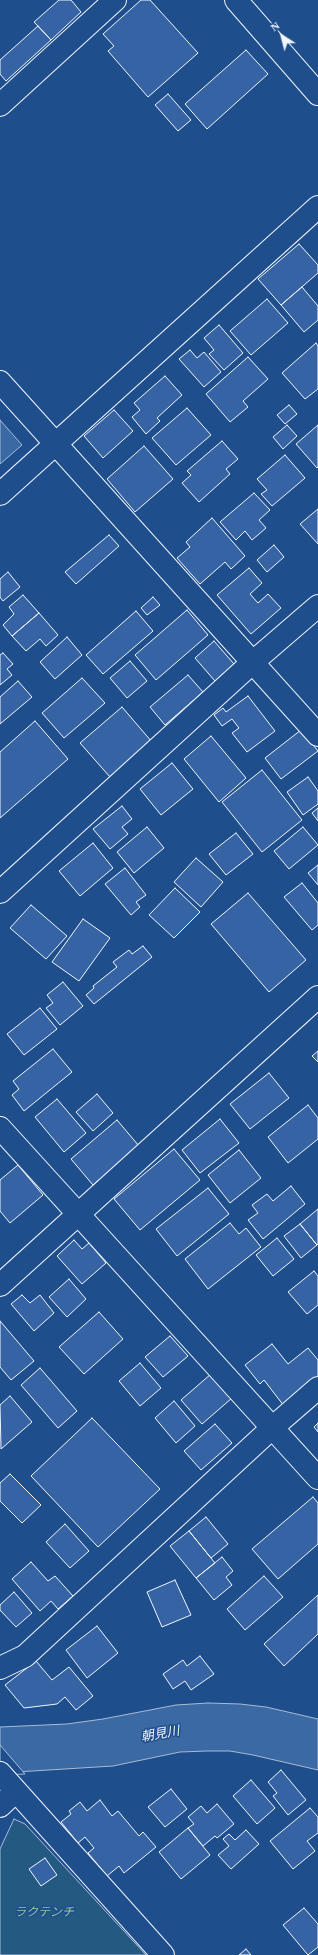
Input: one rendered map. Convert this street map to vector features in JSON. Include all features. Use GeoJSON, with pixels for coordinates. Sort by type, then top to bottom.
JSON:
{"type":"FeatureCollection","features":[{"type":"Feature","properties":{"kind":"street"},"geometry":{"type":"LineString","coordinates":[[0,105],[115,0]]}},
{"type":"Feature","properties":{"kind":"street"},"geometry":{"type":"LineString","coordinates":[[236,0],[318,94]]}},
{"type":"Feature","properties":{"kind":"street"},"geometry":{"type":"LineString","coordinates":[[0,494],[318,207]]}},
{"type":"Feature","properties":{"kind":"street"},"geometry":{"type":"LineString","coordinates":[[0,382],[318,735]]}},
{"type":"Feature","properties":{"kind":"street"},"geometry":{"type":"LineString","coordinates":[[0,892],[253,662],[318,606]]}},
{"type":"Feature","properties":{"kind":"street"},"geometry":{"type":"LineString","coordinates":[[0,1285],[318,997]]}},
{"type":"Feature","properties":{"kind":"street"},"geometry":{"type":"LineString","coordinates":[[0,1128],[318,1478]]}},
{"type":"Feature","properties":{"kind":"street"},"geometry":{"type":"LineString","coordinates":[[0,1668],[24,1656],[272,1428],[318,1388]]}},
{"type":"Feature","properties":{"kind":"street"},"geometry":{"type":"LineString","coordinates":[[0,1773],[163,1955]]}},
{"type":"Feature","properties":{"kind":"street"},"geometry":{"type":"LineString","coordinates":[[0,1806],[16,1792]]}},
{"type":"Feature","properties":{"kind":"green space","name":"ラクテンチ"},"geometry":{"type":"Polygon","coordinates":[[[14,1819],[25,1824],[146,1955],[0,1955],[0,1849],[14,1819]]]}},
{"type":"Feature","properties":{"kind":"water"},"geometry":{"type":"Polygon","coordinates":[[[0,420],[22,445],[0,464],[0,420]]]}},
{"type":"Feature","properties":{"kind":"water","name":"朝見川"},"geometry":{"type":"Polygon","coordinates":[[[208,1703],[240,1704],[266,1707],[318,1719],[318,1770],[230,1751],[207,1751],[180,1752],[113,1766],[0,1773],[0,1727],[67,1724],[103,1719],[176,1705],[208,1703]]]}},
{"type":"Feature","properties":{"kind":"pier"},"geometry":{"type":"Polygon","coordinates":[[[0,1745],[25,1774],[0,1775],[0,1745]]]}},
{"type":"Feature","properties":{"kind":"building"},"geometry":{"type":"Polygon","coordinates":[[[59,0],[71,0],[81,12],[51,40],[34,22],[59,0]]]}},
{"type":"Feature","properties":{"kind":"building"},"geometry":{"type":"Polygon","coordinates":[[[141,0],[150,0],[198,53],[148,97],[108,51],[114,46],[103,34],[141,0]]]}},
{"type":"Feature","properties":{"kind":"building"},"geometry":{"type":"Polygon","coordinates":[[[38,26],[51,40],[6,81],[0,74],[0,60],[38,26]]]}},
{"type":"Feature","properties":{"kind":"building"},"geometry":{"type":"Polygon","coordinates":[[[246,50],[268,74],[207,129],[185,104],[246,50]]]}},
{"type":"Feature","properties":{"kind":"building"},"geometry":{"type":"Polygon","coordinates":[[[168,94],[191,120],[178,131],[155,105],[168,94]]]}},
{"type":"Feature","properties":{"kind":"building"},"geometry":{"type":"Polygon","coordinates":[[[299,244],[318,265],[318,273],[281,305],[258,279],[299,244]]]}},
{"type":"Feature","properties":{"kind":"building"},"geometry":{"type":"Polygon","coordinates":[[[302,287],[318,306],[318,320],[304,332],[281,305],[302,287]]]}},
{"type":"Feature","properties":{"kind":"building"},"geometry":{"type":"Polygon","coordinates":[[[267,299],[288,323],[251,355],[230,331],[267,299]]]}},
{"type":"Feature","properties":{"kind":"building"},"geometry":{"type":"Polygon","coordinates":[[[219,325],[243,353],[224,370],[209,354],[214,350],[204,338],[219,325]]]}},
{"type":"Feature","properties":{"kind":"building"},"geometry":{"type":"Polygon","coordinates":[[[316,343],[318,346],[318,389],[305,399],[282,373],[316,343]]]}},
{"type":"Feature","properties":{"kind":"building"},"geometry":{"type":"Polygon","coordinates":[[[190,350],[197,358],[204,352],[221,372],[204,387],[179,359],[190,350]]]}},
{"type":"Feature","properties":{"kind":"building"},"geometry":{"type":"Polygon","coordinates":[[[248,357],[268,379],[243,401],[248,407],[230,422],[206,394],[248,357]]]}},
{"type":"Feature","properties":{"kind":"building"},"geometry":{"type":"Polygon","coordinates":[[[165,376],[182,395],[157,418],[160,421],[146,434],[132,417],[140,410],[134,403],[165,376]]]}},
{"type":"Feature","properties":{"kind":"building"},"geometry":{"type":"Polygon","coordinates":[[[289,405],[297,414],[285,424],[277,415],[289,405]]]}},
{"type":"Feature","properties":{"kind":"building"},"geometry":{"type":"Polygon","coordinates":[[[187,408],[211,435],[176,465],[152,438],[187,408]]]}},
{"type":"Feature","properties":{"kind":"building"},"geometry":{"type":"Polygon","coordinates":[[[114,410],[133,431],[103,458],[84,436],[114,410]]]}},
{"type":"Feature","properties":{"kind":"building"},"geometry":{"type":"Polygon","coordinates":[[[287,425],[297,436],[283,449],[273,437],[287,425]]]}},
{"type":"Feature","properties":{"kind":"building"},"geometry":{"type":"Polygon","coordinates":[[[318,425],[318,467],[317,468],[296,444],[318,425]]]}},
{"type":"Feature","properties":{"kind":"building"},"geometry":{"type":"Polygon","coordinates":[[[222,441],[238,459],[226,469],[230,474],[199,502],[182,483],[191,475],[187,471],[222,441]]]}},
{"type":"Feature","properties":{"kind":"building"},"geometry":{"type":"Polygon","coordinates":[[[144,446],[173,479],[135,512],[107,479],[144,446]]]}},
{"type":"Feature","properties":{"kind":"building"},"geometry":{"type":"Polygon","coordinates":[[[285,455],[305,478],[272,506],[261,494],[267,490],[257,479],[285,455]]]}},
{"type":"Feature","properties":{"kind":"building"},"geometry":{"type":"Polygon","coordinates":[[[254,493],[270,510],[259,520],[266,528],[252,540],[245,531],[236,540],[220,522],[254,493]]]}},
{"type":"Feature","properties":{"kind":"building"},"geometry":{"type":"Polygon","coordinates":[[[318,509],[318,544],[300,524],[318,509]]]}},
{"type":"Feature","properties":{"kind":"building"},"geometry":{"type":"Polygon","coordinates":[[[212,518],[245,556],[231,569],[225,562],[200,584],[177,558],[190,547],[186,542],[212,518]]]}},
{"type":"Feature","properties":{"kind":"building"},"geometry":{"type":"Polygon","coordinates":[[[109,535],[119,546],[76,584],[65,572],[109,535]]]}},
{"type":"Feature","properties":{"kind":"building"},"geometry":{"type":"Polygon","coordinates":[[[274,545],[284,557],[267,572],[257,560],[274,545]]]}},
{"type":"Feature","properties":{"kind":"building"},"geometry":{"type":"Polygon","coordinates":[[[249,568],[262,583],[250,594],[258,603],[268,594],[281,608],[251,634],[217,595],[249,568]]]}},
{"type":"Feature","properties":{"kind":"building"},"geometry":{"type":"Polygon","coordinates":[[[8,572],[20,587],[3,601],[0,597],[0,579],[8,572]]]}},
{"type":"Feature","properties":{"kind":"building"},"geometry":{"type":"Polygon","coordinates":[[[23,595],[39,613],[12,636],[3,625],[14,614],[9,607],[23,595]]]}},
{"type":"Feature","properties":{"kind":"building"},"geometry":{"type":"Polygon","coordinates":[[[153,597],[160,605],[147,615],[141,608],[153,597]]]}},
{"type":"Feature","properties":{"kind":"building"},"geometry":{"type":"Polygon","coordinates":[[[187,610],[208,635],[156,680],[135,655],[187,610]]]}},
{"type":"Feature","properties":{"kind":"building"},"geometry":{"type":"Polygon","coordinates":[[[136,611],[153,631],[103,674],[86,655],[136,611]]]}},
{"type":"Feature","properties":{"kind":"building"},"geometry":{"type":"Polygon","coordinates":[[[39,613],[58,635],[46,646],[40,639],[26,651],[12,636],[39,613]]]}},
{"type":"Feature","properties":{"kind":"building"},"geometry":{"type":"Polygon","coordinates":[[[67,637],[82,655],[55,679],[40,662],[67,637]]]}},
{"type":"Feature","properties":{"kind":"building"},"geometry":{"type":"Polygon","coordinates":[[[214,641],[234,664],[215,681],[195,658],[214,641]]]}},
{"type":"Feature","properties":{"kind":"building"},"geometry":{"type":"Polygon","coordinates":[[[3,653],[13,664],[7,669],[12,675],[0,685],[0,655],[3,653]]]}},
{"type":"Feature","properties":{"kind":"building"},"geometry":{"type":"Polygon","coordinates":[[[130,661],[147,681],[127,698],[110,678],[130,661]]]}},
{"type":"Feature","properties":{"kind":"building"},"geometry":{"type":"Polygon","coordinates":[[[188,675],[203,692],[165,725],[150,707],[188,675]]]}},
{"type":"Feature","properties":{"kind":"building"},"geometry":{"type":"Polygon","coordinates":[[[82,678],[105,703],[64,738],[42,713],[82,678]]]}},
{"type":"Feature","properties":{"kind":"building"},"geometry":{"type":"Polygon","coordinates":[[[18,681],[32,697],[0,724],[0,697],[18,681]]]}},
{"type":"Feature","properties":{"kind":"building"},"geometry":{"type":"Polygon","coordinates":[[[248,696],[275,731],[247,752],[232,733],[239,728],[232,719],[222,726],[214,715],[223,708],[226,712],[248,696]]]}},
{"type":"Feature","properties":{"kind":"building"},"geometry":{"type":"Polygon","coordinates":[[[122,707],[152,742],[110,777],[80,743],[122,707]]]}},
{"type":"Feature","properties":{"kind":"building"},"geometry":{"type":"Polygon","coordinates":[[[35,721],[68,759],[0,818],[0,752],[35,721]]]}},
{"type":"Feature","properties":{"kind":"building"},"geometry":{"type":"Polygon","coordinates":[[[301,730],[318,751],[281,779],[265,758],[301,730]]]}},
{"type":"Feature","properties":{"kind":"building"},"geometry":{"type":"Polygon","coordinates":[[[211,736],[246,778],[219,802],[184,759],[211,736]]]}},
{"type":"Feature","properties":{"kind":"building"},"geometry":{"type":"Polygon","coordinates":[[[172,763],[193,789],[161,815],[140,789],[172,763]]]}},
{"type":"Feature","properties":{"kind":"building"},"geometry":{"type":"Polygon","coordinates":[[[262,770],[302,820],[262,852],[222,802],[262,770]]]}},
{"type":"Feature","properties":{"kind":"building"},"geometry":{"type":"Polygon","coordinates":[[[308,777],[318,791],[318,804],[303,815],[287,792],[308,777]]]}},
{"type":"Feature","properties":{"kind":"building"},"geometry":{"type":"Polygon","coordinates":[[[122,806],[132,819],[122,827],[128,834],[110,849],[93,829],[122,806]]]}},
{"type":"Feature","properties":{"kind":"building"},"geometry":{"type":"Polygon","coordinates":[[[318,808],[318,821],[312,813],[318,808]]]}},
{"type":"Feature","properties":{"kind":"building"},"geometry":{"type":"Polygon","coordinates":[[[147,827],[164,848],[134,873],[117,852],[147,827]]]}},
{"type":"Feature","properties":{"kind":"building"},"geometry":{"type":"Polygon","coordinates":[[[303,827],[318,845],[289,869],[274,851],[303,827]]]}},
{"type":"Feature","properties":{"kind":"building"},"geometry":{"type":"Polygon","coordinates":[[[236,833],[253,854],[226,875],[209,854],[236,833]]]}},
{"type":"Feature","properties":{"kind":"building"},"geometry":{"type":"Polygon","coordinates":[[[93,843],[113,868],[80,896],[59,871],[93,843]]]}},
{"type":"Feature","properties":{"kind":"building"},"geometry":{"type":"Polygon","coordinates":[[[196,858],[223,882],[201,907],[174,882],[196,858]]]}},
{"type":"Feature","properties":{"kind":"building"},"geometry":{"type":"Polygon","coordinates":[[[318,865],[318,885],[308,873],[318,865]]]}},
{"type":"Feature","properties":{"kind":"building"},"geometry":{"type":"Polygon","coordinates":[[[125,868],[146,895],[136,902],[140,907],[131,915],[105,884],[125,868]]]}},
{"type":"Feature","properties":{"kind":"building"},"geometry":{"type":"Polygon","coordinates":[[[302,883],[318,903],[318,925],[312,930],[284,897],[302,883]]]}},
{"type":"Feature","properties":{"kind":"building"},"geometry":{"type":"Polygon","coordinates":[[[175,888],[200,912],[174,938],[149,915],[175,888]]]}},
{"type":"Feature","properties":{"kind":"building"},"geometry":{"type":"Polygon","coordinates":[[[248,893],[306,960],[269,992],[211,924],[248,893]]]}},
{"type":"Feature","properties":{"kind":"building"},"geometry":{"type":"Polygon","coordinates":[[[31,905],[67,936],[46,959],[10,928],[31,905]]]}},
{"type":"Feature","properties":{"kind":"building"},"geometry":{"type":"Polygon","coordinates":[[[83,919],[110,938],[79,981],[52,962],[83,919]]]}},
{"type":"Feature","properties":{"kind":"building"},"geometry":{"type":"Polygon","coordinates":[[[143,946],[152,957],[94,1004],[86,995],[94,988],[93,986],[117,967],[113,962],[129,950],[132,954],[143,946]]]}},
{"type":"Feature","properties":{"kind":"building"},"geometry":{"type":"Polygon","coordinates":[[[63,982],[83,1006],[60,1025],[46,1008],[53,1003],[47,995],[63,982]]]}},
{"type":"Feature","properties":{"kind":"building"},"geometry":{"type":"Polygon","coordinates":[[[40,1008],[57,1029],[24,1055],[7,1034],[40,1008]]]}},
{"type":"Feature","properties":{"kind":"building"},"geometry":{"type":"Polygon","coordinates":[[[53,1049],[72,1072],[24,1111],[12,1095],[19,1089],[13,1081],[53,1049]]]}},
{"type":"Feature","properties":{"kind":"building"},"geometry":{"type":"Polygon","coordinates":[[[318,1051],[318,1062],[312,1056],[318,1051]]]}},
{"type":"Feature","properties":{"kind":"building"},"geometry":{"type":"Polygon","coordinates":[[[269,1073],[289,1098],[250,1129],[230,1104],[269,1073]]]}},
{"type":"Feature","properties":{"kind":"building"},"geometry":{"type":"Polygon","coordinates":[[[97,1094],[113,1113],[93,1131],[76,1112],[97,1094]]]}},
{"type":"Feature","properties":{"kind":"building"},"geometry":{"type":"Polygon","coordinates":[[[57,1099],[86,1133],[64,1152],[35,1117],[57,1099]]]}},
{"type":"Feature","properties":{"kind":"building"},"geometry":{"type":"Polygon","coordinates":[[[308,1105],[318,1118],[318,1139],[288,1163],[268,1137],[308,1105]]]}},
{"type":"Feature","properties":{"kind":"building"},"geometry":{"type":"Polygon","coordinates":[[[220,1119],[239,1143],[200,1173],[182,1150],[220,1119]]]}},
{"type":"Feature","properties":{"kind":"building"},"geometry":{"type":"Polygon","coordinates":[[[117,1120],[139,1146],[93,1185],[71,1159],[117,1120]]]}},
{"type":"Feature","properties":{"kind":"building"},"geometry":{"type":"Polygon","coordinates":[[[174,1149],[200,1180],[140,1230],[114,1199],[174,1149]]]}},
{"type":"Feature","properties":{"kind":"building"},"geometry":{"type":"Polygon","coordinates":[[[239,1150],[261,1178],[230,1203],[208,1175],[239,1150]]]}},
{"type":"Feature","properties":{"kind":"building"},"geometry":{"type":"Polygon","coordinates":[[[18,1165],[43,1195],[10,1223],[0,1211],[0,1180],[18,1165]]]}},
{"type":"Feature","properties":{"kind":"building"},"geometry":{"type":"Polygon","coordinates":[[[291,1186],[305,1204],[263,1239],[248,1220],[258,1213],[252,1205],[267,1194],[273,1201],[291,1186]]]}},
{"type":"Feature","properties":{"kind":"building"},"geometry":{"type":"Polygon","coordinates":[[[208,1188],[229,1214],[177,1256],[156,1229],[208,1188]]]}},
{"type":"Feature","properties":{"kind":"building"},"geometry":{"type":"Polygon","coordinates":[[[318,1209],[318,1244],[317,1245],[300,1224],[318,1209]]]}},
{"type":"Feature","properties":{"kind":"building"},"geometry":{"type":"Polygon","coordinates":[[[230,1223],[239,1234],[246,1228],[261,1247],[208,1289],[185,1259],[230,1223]]]}},
{"type":"Feature","properties":{"kind":"building"},"geometry":{"type":"Polygon","coordinates":[[[300,1224],[317,1245],[301,1258],[284,1236],[300,1224]]]}},
{"type":"Feature","properties":{"kind":"building"},"geometry":{"type":"Polygon","coordinates":[[[277,1238],[294,1259],[273,1276],[256,1255],[277,1238]]]}},
{"type":"Feature","properties":{"kind":"building"},"geometry":{"type":"Polygon","coordinates":[[[74,1240],[82,1249],[89,1243],[106,1263],[82,1284],[57,1256],[74,1240]]]}},
{"type":"Feature","properties":{"kind":"building"},"geometry":{"type":"Polygon","coordinates":[[[314,1271],[318,1276],[318,1305],[307,1314],[288,1292],[314,1271]]]}},
{"type":"Feature","properties":{"kind":"building"},"geometry":{"type":"Polygon","coordinates":[[[69,1279],[86,1299],[67,1317],[49,1297],[69,1279]]]}},
{"type":"Feature","properties":{"kind":"building"},"geometry":{"type":"Polygon","coordinates":[[[22,1295],[30,1303],[40,1295],[54,1313],[34,1331],[11,1304],[22,1295]]]}},
{"type":"Feature","properties":{"kind":"building"},"geometry":{"type":"Polygon","coordinates":[[[99,1312],[123,1339],[84,1374],[59,1347],[99,1312]]]}},
{"type":"Feature","properties":{"kind":"building"},"geometry":{"type":"Polygon","coordinates":[[[0,1321],[34,1361],[11,1380],[0,1367],[0,1321]]]}},
{"type":"Feature","properties":{"kind":"building"},"geometry":{"type":"Polygon","coordinates":[[[170,1336],[188,1356],[163,1377],[145,1357],[170,1336]]]}},
{"type":"Feature","properties":{"kind":"building"},"geometry":{"type":"Polygon","coordinates":[[[272,1344],[288,1364],[308,1348],[318,1360],[318,1379],[284,1406],[264,1380],[260,1384],[245,1365],[272,1344]]]}},
{"type":"Feature","properties":{"kind":"building"},"geometry":{"type":"Polygon","coordinates":[[[140,1363],[161,1388],[140,1406],[119,1381],[140,1363]]]}},
{"type":"Feature","properties":{"kind":"building"},"geometry":{"type":"Polygon","coordinates":[[[40,1368],[77,1411],[58,1428],[21,1385],[40,1368]]]}},
{"type":"Feature","properties":{"kind":"building"},"geometry":{"type":"Polygon","coordinates":[[[211,1374],[232,1398],[202,1424],[181,1400],[211,1374]]]}},
{"type":"Feature","properties":{"kind":"building"},"geometry":{"type":"Polygon","coordinates":[[[10,1396],[32,1422],[1,1449],[0,1405],[10,1396]]]}},
{"type":"Feature","properties":{"kind":"building"},"geometry":{"type":"Polygon","coordinates":[[[174,1401],[195,1426],[176,1443],[155,1418],[174,1401]]]}},
{"type":"Feature","properties":{"kind":"building"},"geometry":{"type":"Polygon","coordinates":[[[92,1418],[160,1489],[98,1547],[31,1476],[92,1418]]]}},
{"type":"Feature","properties":{"kind":"building"},"geometry":{"type":"Polygon","coordinates":[[[318,1423],[318,1432],[314,1427],[318,1423]]]}},
{"type":"Feature","properties":{"kind":"building"},"geometry":{"type":"Polygon","coordinates":[[[215,1424],[232,1443],[201,1470],[184,1451],[215,1424]]]}},
{"type":"Feature","properties":{"kind":"building"},"geometry":{"type":"Polygon","coordinates":[[[10,1474],[41,1505],[22,1523],[0,1501],[0,1483],[10,1474]]]}},
{"type":"Feature","properties":{"kind":"building"},"geometry":{"type":"Polygon","coordinates":[[[313,1497],[318,1503],[318,1544],[278,1579],[252,1549],[313,1497]]]}},
{"type":"Feature","properties":{"kind":"building"},"geometry":{"type":"Polygon","coordinates":[[[206,1517],[228,1544],[211,1558],[189,1531],[206,1517]]]}},
{"type":"Feature","properties":{"kind":"building"},"geometry":{"type":"Polygon","coordinates":[[[65,1524],[89,1551],[70,1568],[46,1542],[65,1524]]]}},
{"type":"Feature","properties":{"kind":"building"},"geometry":{"type":"Polygon","coordinates":[[[189,1531],[215,1563],[196,1578],[170,1546],[189,1531]]]}},
{"type":"Feature","properties":{"kind":"building"},"geometry":{"type":"Polygon","coordinates":[[[222,1557],[233,1571],[226,1577],[232,1585],[214,1600],[196,1578],[222,1557]]]}},
{"type":"Feature","properties":{"kind":"building"},"geometry":{"type":"Polygon","coordinates":[[[31,1562],[48,1581],[55,1576],[73,1596],[58,1609],[51,1601],[40,1611],[12,1579],[31,1562]]]}},
{"type":"Feature","properties":{"kind":"building"},"geometry":{"type":"Polygon","coordinates":[[[264,1576],[283,1597],[245,1630],[227,1609],[264,1576]]]}},
{"type":"Feature","properties":{"kind":"building"},"geometry":{"type":"Polygon","coordinates":[[[175,1580],[191,1615],[162,1627],[147,1592],[175,1580]]]}},
{"type":"Feature","properties":{"kind":"building"},"geometry":{"type":"Polygon","coordinates":[[[14,1592],[32,1613],[16,1627],[0,1610],[0,1605],[14,1592]]]}},
{"type":"Feature","properties":{"kind":"building"},"geometry":{"type":"Polygon","coordinates":[[[318,1595],[318,1634],[284,1666],[264,1644],[318,1595]]]}},
{"type":"Feature","properties":{"kind":"building"},"geometry":{"type":"Polygon","coordinates":[[[97,1626],[118,1653],[87,1678],[66,1650],[97,1626]]]}},
{"type":"Feature","properties":{"kind":"building"},"geometry":{"type":"Polygon","coordinates":[[[200,1656],[214,1674],[191,1690],[185,1681],[173,1689],[163,1674],[183,1660],[187,1666],[200,1656]]]}},
{"type":"Feature","properties":{"kind":"building"},"geometry":{"type":"Polygon","coordinates":[[[36,1661],[52,1680],[69,1667],[93,1696],[76,1710],[65,1697],[57,1704],[24,1708],[5,1685],[36,1661]]]}},
{"type":"Feature","properties":{"kind":"building"},"geometry":{"type":"Polygon","coordinates":[[[281,1770],[306,1800],[288,1815],[273,1796],[277,1793],[268,1782],[281,1770]]]}},
{"type":"Feature","properties":{"kind":"building"},"geometry":{"type":"Polygon","coordinates":[[[251,1780],[275,1808],[257,1824],[233,1796],[251,1780]]]}},
{"type":"Feature","properties":{"kind":"building"},"geometry":{"type":"Polygon","coordinates":[[[171,1789],[187,1809],[165,1827],[148,1807],[171,1789]]]}},
{"type":"Feature","properties":{"kind":"building"},"geometry":{"type":"Polygon","coordinates":[[[100,1800],[112,1816],[118,1811],[139,1836],[143,1832],[156,1847],[124,1873],[119,1866],[107,1876],[88,1853],[94,1848],[85,1837],[78,1843],[61,1822],[71,1814],[69,1811],[80,1802],[87,1811],[100,1800]]]}},
{"type":"Feature","properties":{"kind":"building"},"geometry":{"type":"Polygon","coordinates":[[[217,1804],[234,1824],[217,1838],[215,1836],[203,1846],[188,1828],[194,1824],[188,1817],[201,1806],[207,1813],[217,1804]]]}},
{"type":"Feature","properties":{"kind":"building"},"geometry":{"type":"Polygon","coordinates":[[[310,1808],[318,1817],[318,1833],[307,1841],[315,1851],[293,1869],[270,1841],[310,1808]]]}},
{"type":"Feature","properties":{"kind":"building"},"geometry":{"type":"Polygon","coordinates":[[[188,1828],[210,1855],[181,1879],[159,1852],[188,1828]]]}},
{"type":"Feature","properties":{"kind":"building"},"geometry":{"type":"Polygon","coordinates":[[[246,1830],[259,1844],[231,1869],[218,1855],[229,1846],[223,1839],[229,1834],[235,1840],[246,1830]]]}},
{"type":"Feature","properties":{"kind":"building"},"geometry":{"type":"Polygon","coordinates":[[[45,1858],[57,1875],[41,1886],[29,1869],[45,1858]]]}},
{"type":"Feature","properties":{"kind":"building"},"geometry":{"type":"Polygon","coordinates":[[[304,1908],[318,1924],[318,1947],[308,1955],[283,1925],[304,1908]]]}},
{"type":"Feature","properties":{"kind":"building"},"geometry":{"type":"Polygon","coordinates":[[[246,1949],[251,1955],[239,1955],[246,1949]]]}}]}
